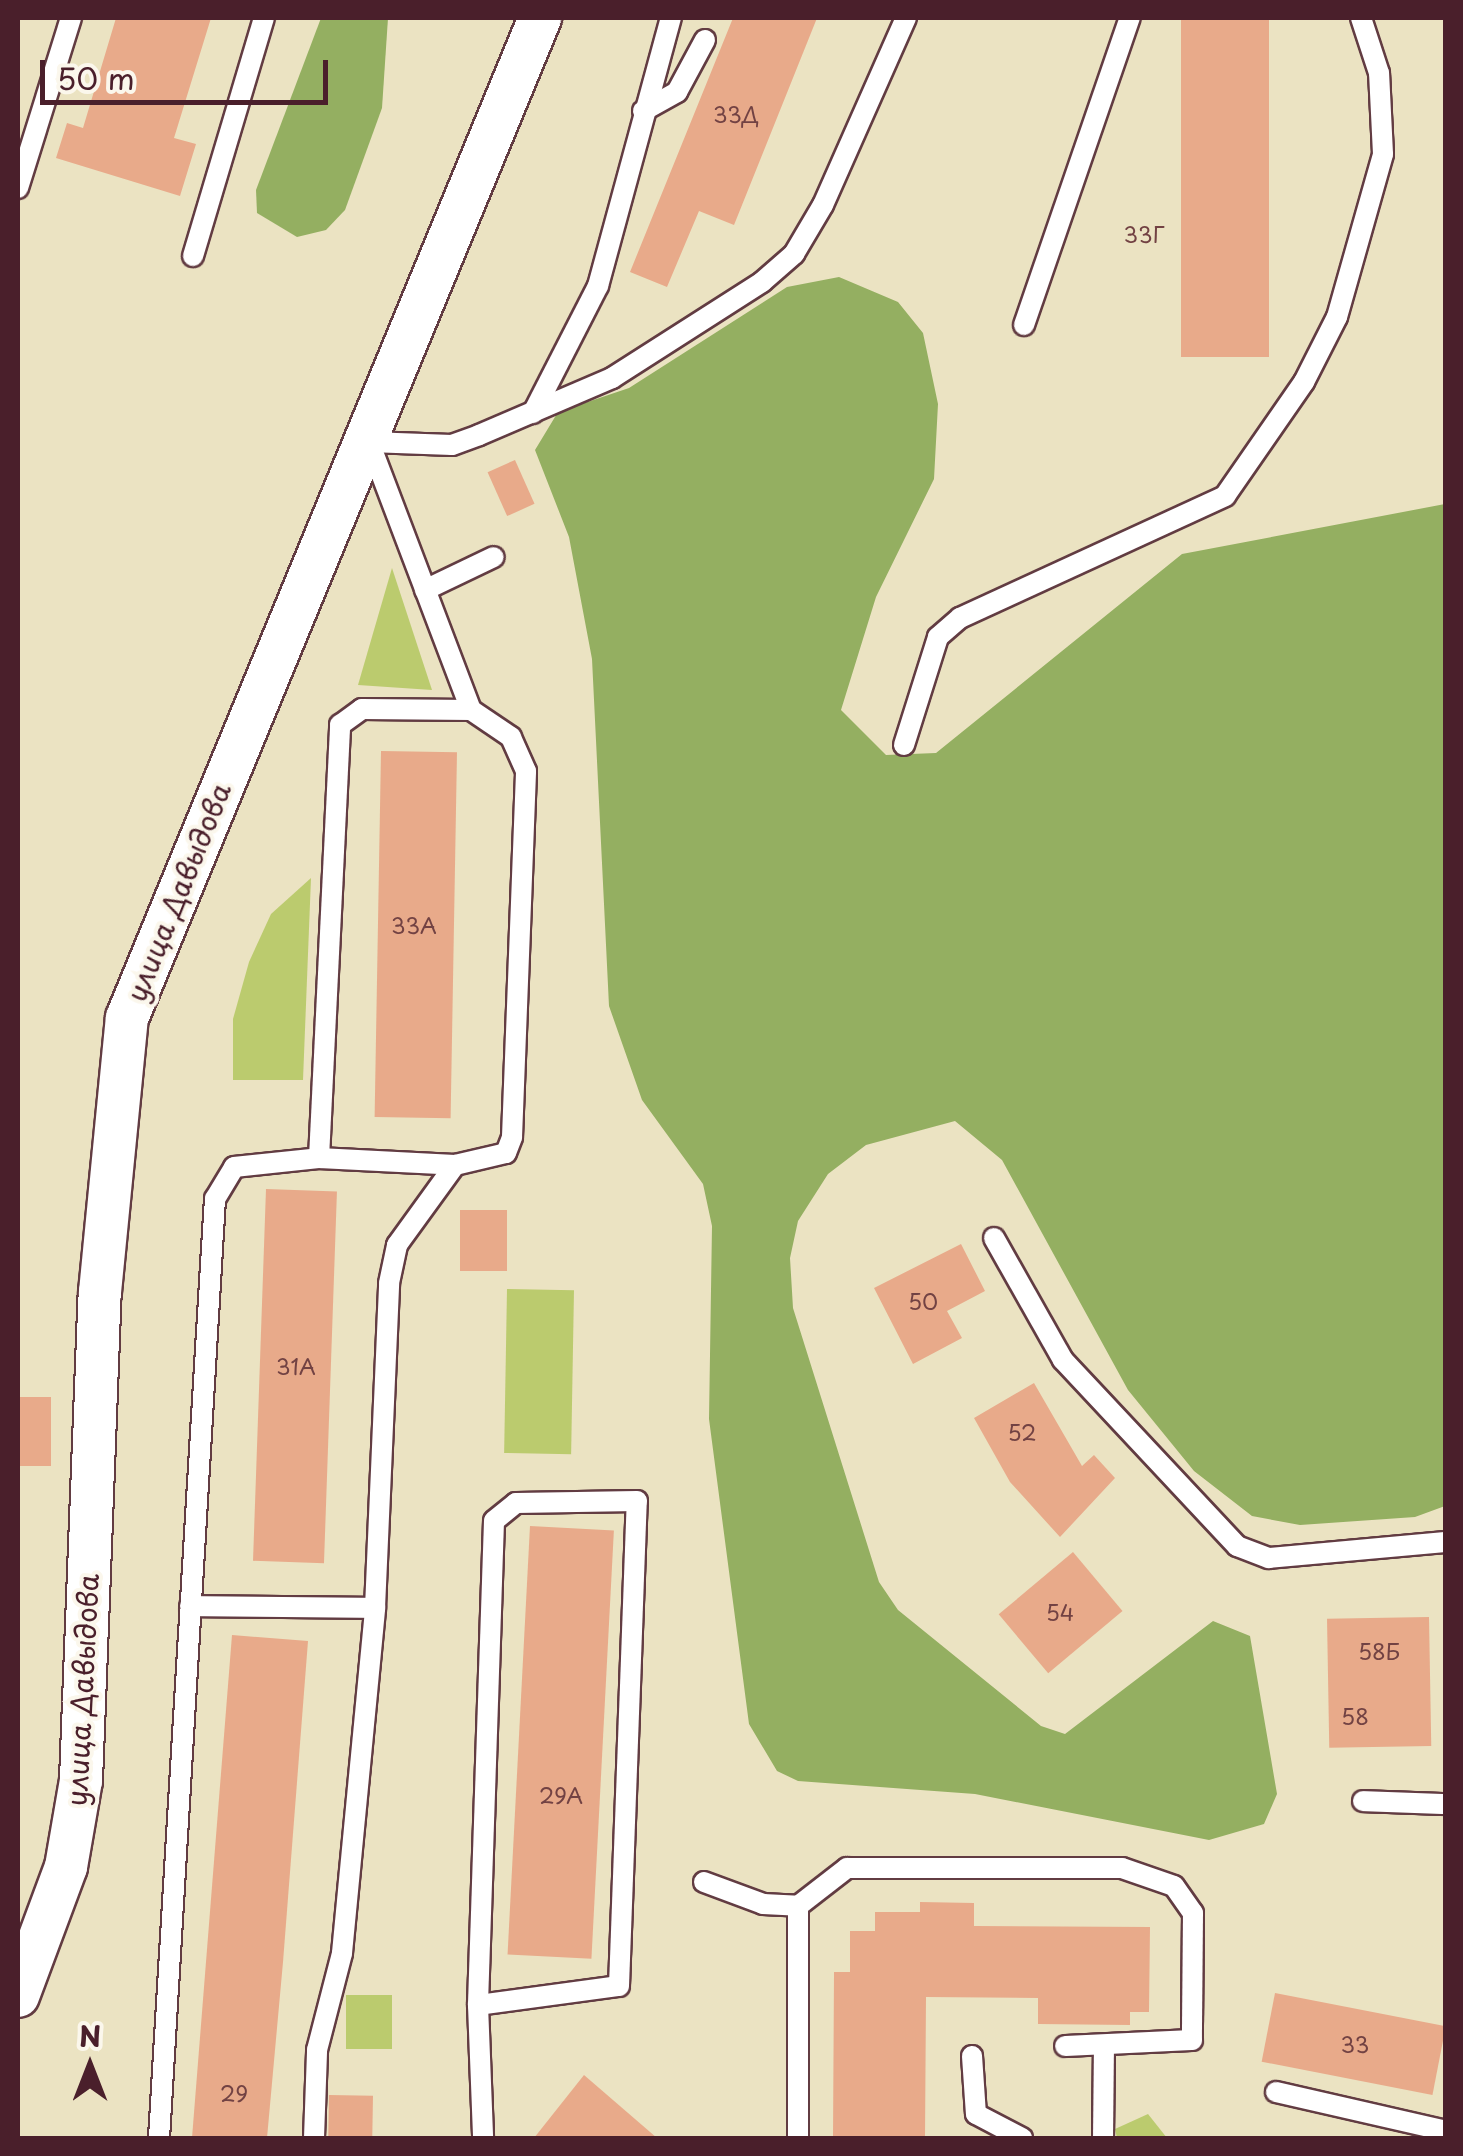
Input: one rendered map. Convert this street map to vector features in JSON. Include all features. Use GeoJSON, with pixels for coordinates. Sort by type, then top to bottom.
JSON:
{"type":"FeatureCollection","features":[{"type":"Feature","properties":{"kind":"street","name":"улица Давыдова"},"geometry":{"type":"LineString","coordinates":[[18,1996],[66,1867],[81,1780],[100,1292],[127,1018],[370,442],[540,18]]}},
{"type":"Feature","properties":{"kind":"lane"},"geometry":{"type":"LineString","coordinates":[[18,188],[72,18]]}},
{"type":"Feature","properties":{"kind":"lane"},"geometry":{"type":"LineString","coordinates":[[193,256],[264,18]]}},
{"type":"Feature","properties":{"kind":"lane"},"geometry":{"type":"LineString","coordinates":[[533,413],[598,286],[671,18]]}},
{"type":"Feature","properties":{"kind":"lane"},"geometry":{"type":"LineString","coordinates":[[471,710],[370,442],[452,445],[533,413],[692,330],[794,254],[848,155],[906,18]]}},
{"type":"Feature","properties":{"kind":"lane"},"geometry":{"type":"LineString","coordinates":[[1024,325],[1130,18]]}},
{"type":"Feature","properties":{"kind":"lane"},"geometry":{"type":"LineString","coordinates":[[904,745],[938,637],[960,618],[1225,496],[1304,382],[1337,318],[1383,154],[1379,73],[1361,18]]}},
{"type":"Feature","properties":{"kind":"lane"},"geometry":{"type":"LineString","coordinates":[[644,111],[676,92],[705,40]]}},
{"type":"Feature","properties":{"kind":"lane"},"geometry":{"type":"LineString","coordinates":[[426,590],[494,557]]}},
{"type":"Feature","properties":{"kind":"lane"},"geometry":{"type":"LineString","coordinates":[[159,2138],[220,1180],[268,1156],[455,1164],[506,1153],[512,1136],[526,771],[511,736],[471,710],[362,709],[337,733],[319,1158]]}},
{"type":"Feature","properties":{"kind":"lane"},"geometry":{"type":"LineString","coordinates":[[314,2138],[316,2050],[342,1953],[374,1608],[389,1283],[398,1245],[455,1164]]}},
{"type":"Feature","properties":{"kind":"lane"},"geometry":{"type":"LineString","coordinates":[[994,1238],[1063,1360],[1237,1546],[1269,1558],[1446,1542]]}},
{"type":"Feature","properties":{"kind":"lane"},"geometry":{"type":"LineString","coordinates":[[478,2006],[619,1986],[637,1502],[516,1503],[496,1515],[478,2006],[483,2138]]}},
{"type":"Feature","properties":{"kind":"lane"},"geometry":{"type":"LineString","coordinates":[[190,1606],[374,1608]]}},
{"type":"Feature","properties":{"kind":"lane"},"geometry":{"type":"LineString","coordinates":[[1364,1801],[1446,1804]]}},
{"type":"Feature","properties":{"kind":"lane"},"geometry":{"type":"LineString","coordinates":[[798,1906],[846,1868],[872,1863],[1122,1868],[1160,1876],[1192,1913],[1192,2040],[1065,2046]]}},
{"type":"Feature","properties":{"kind":"lane"},"geometry":{"type":"LineString","coordinates":[[704,1882],[798,1906]]}},
{"type":"Feature","properties":{"kind":"lane"},"geometry":{"type":"LineString","coordinates":[[798,1906],[798,2138]]}},
{"type":"Feature","properties":{"kind":"lane"},"geometry":{"type":"LineString","coordinates":[[1103,2138],[1104,2046]]}},
{"type":"Feature","properties":{"kind":"lane"},"geometry":{"type":"LineString","coordinates":[[972,2056],[976,2114],[1022,2138]]}},
{"type":"Feature","properties":{"kind":"lane"},"geometry":{"type":"LineString","coordinates":[[1276,2092],[1446,2131]]}},
{"type":"Feature","properties":{"kind":"green space"},"geometry":{"type":"Polygon","coordinates":[[[321,18],[388,18],[382,108],[345,210],[326,230],[297,237],[257,213],[256,190],[321,18]]]}},
{"type":"Feature","properties":{"kind":"green space"},"geometry":{"type":"Polygon","coordinates":[[[839,277],[898,302],[923,333],[938,404],[934,479],[876,597],[841,710],[886,755],[936,753],[1182,554],[1445,504],[1445,1506],[1415,1517],[1300,1525],[1252,1516],[1194,1471],[1128,1390],[1002,1160],[955,1121],[866,1145],[828,1174],[798,1221],[790,1258],[793,1308],[879,1582],[898,1610],[1041,1726],[1065,1734],[1213,1621],[1250,1636],[1277,1794],[1264,1824],[1209,1840],[975,1794],[798,1781],[777,1771],[749,1724],[709,1419],[712,1226],[703,1184],[642,1100],[609,1006],[592,659],[569,537],[535,450],[558,412],[629,388],[787,287],[839,277]]]}},
{"type":"Feature","properties":{"kind":"green space"},"geometry":{"type":"Polygon","coordinates":[[[392,568],[432,690],[358,685],[392,568]]]}},
{"type":"Feature","properties":{"kind":"green space"},"geometry":{"type":"Polygon","coordinates":[[[311,878],[303,1080],[233,1080],[233,1019],[249,962],[271,914],[311,878]]]}},
{"type":"Feature","properties":{"kind":"green space"},"geometry":{"type":"Polygon","coordinates":[[[507,1289],[574,1290],[571,1454],[504,1453],[507,1289]]]}},
{"type":"Feature","properties":{"kind":"green space"},"geometry":{"type":"Polygon","coordinates":[[[346,1995],[392,1995],[392,2049],[346,2049],[346,1995]]]}},
{"type":"Feature","properties":{"kind":"green space"},"geometry":{"type":"Polygon","coordinates":[[[1148,2114],[1167,2138],[1117,2138],[1115,2129],[1148,2114]]]}},
{"type":"Feature","properties":{"kind":"building"},"geometry":{"type":"Polygon","coordinates":[[[116,18],[211,18],[174,138],[196,144],[180,196],[56,158],[67,123],[83,128],[116,18]]]}},
{"type":"Feature","properties":{"kind":"building"},"geometry":{"type":"Polygon","coordinates":[[[733,18],[817,18],[734,225],[699,211],[667,287],[630,272],[733,18]]]}},
{"type":"Feature","properties":{"kind":"building"},"geometry":{"type":"Polygon","coordinates":[[[1181,18],[1269,18],[1269,357],[1181,357],[1181,18]]]}},
{"type":"Feature","properties":{"kind":"building"},"geometry":{"type":"Polygon","coordinates":[[[515,460],[535,504],[507,516],[488,472],[515,460]]]}},
{"type":"Feature","properties":{"kind":"building"},"geometry":{"type":"Polygon","coordinates":[[[381,751],[457,752],[451,1118],[375,1117],[381,751]]]}},
{"type":"Feature","properties":{"kind":"building"},"geometry":{"type":"Polygon","coordinates":[[[266,1189],[337,1191],[324,1563],[253,1561],[266,1189]]]}},
{"type":"Feature","properties":{"kind":"building"},"geometry":{"type":"Polygon","coordinates":[[[460,1210],[507,1210],[507,1271],[460,1271],[460,1210]]]}},
{"type":"Feature","properties":{"kind":"building"},"geometry":{"type":"Polygon","coordinates":[[[961,1244],[985,1291],[947,1311],[962,1338],[913,1364],[874,1288],[961,1244]]]}},
{"type":"Feature","properties":{"kind":"building"},"geometry":{"type":"Polygon","coordinates":[[[1034,1383],[1082,1466],[1094,1455],[1115,1478],[1060,1537],[1010,1482],[974,1418],[1034,1383]]]}},
{"type":"Feature","properties":{"kind":"building"},"geometry":{"type":"Polygon","coordinates":[[[18,1397],[51,1397],[51,1466],[18,1466],[18,1397]]]}},
{"type":"Feature","properties":{"kind":"building"},"geometry":{"type":"Polygon","coordinates":[[[530,1526],[614,1530],[591,1959],[508,1954],[530,1526]]]}},
{"type":"Feature","properties":{"kind":"building"},"geometry":{"type":"Polygon","coordinates":[[[1073,1552],[1122,1611],[1048,1673],[999,1614],[1073,1552]]]}},
{"type":"Feature","properties":{"kind":"building"},"geometry":{"type":"Polygon","coordinates":[[[1429,1617],[1431,1746],[1329,1748],[1327,1619],[1429,1617]]]}},
{"type":"Feature","properties":{"kind":"building"},"geometry":{"type":"Polygon","coordinates":[[[232,1635],[308,1641],[283,1962],[267,2138],[192,2138],[232,1635]]]}},
{"type":"Feature","properties":{"kind":"building"},"geometry":{"type":"Polygon","coordinates":[[[920,1902],[974,1903],[974,1926],[1150,1927],[1149,2012],[1130,2012],[1130,2025],[1038,2024],[1038,1998],[926,1997],[925,2138],[833,2138],[834,1972],[850,1972],[850,1931],[875,1931],[875,1912],[920,1912],[920,1902]]]}},
{"type":"Feature","properties":{"kind":"building"},"geometry":{"type":"Polygon","coordinates":[[[1275,1993],[1446,2026],[1432,2095],[1262,2062],[1275,1993]]]}},
{"type":"Feature","properties":{"kind":"building"},"geometry":{"type":"Polygon","coordinates":[[[584,2075],[657,2138],[534,2138],[584,2075]]]}},
{"type":"Feature","properties":{"kind":"building"},"geometry":{"type":"Polygon","coordinates":[[[329,2095],[373,2096],[372,2138],[328,2138],[329,2095]]]}}]}
